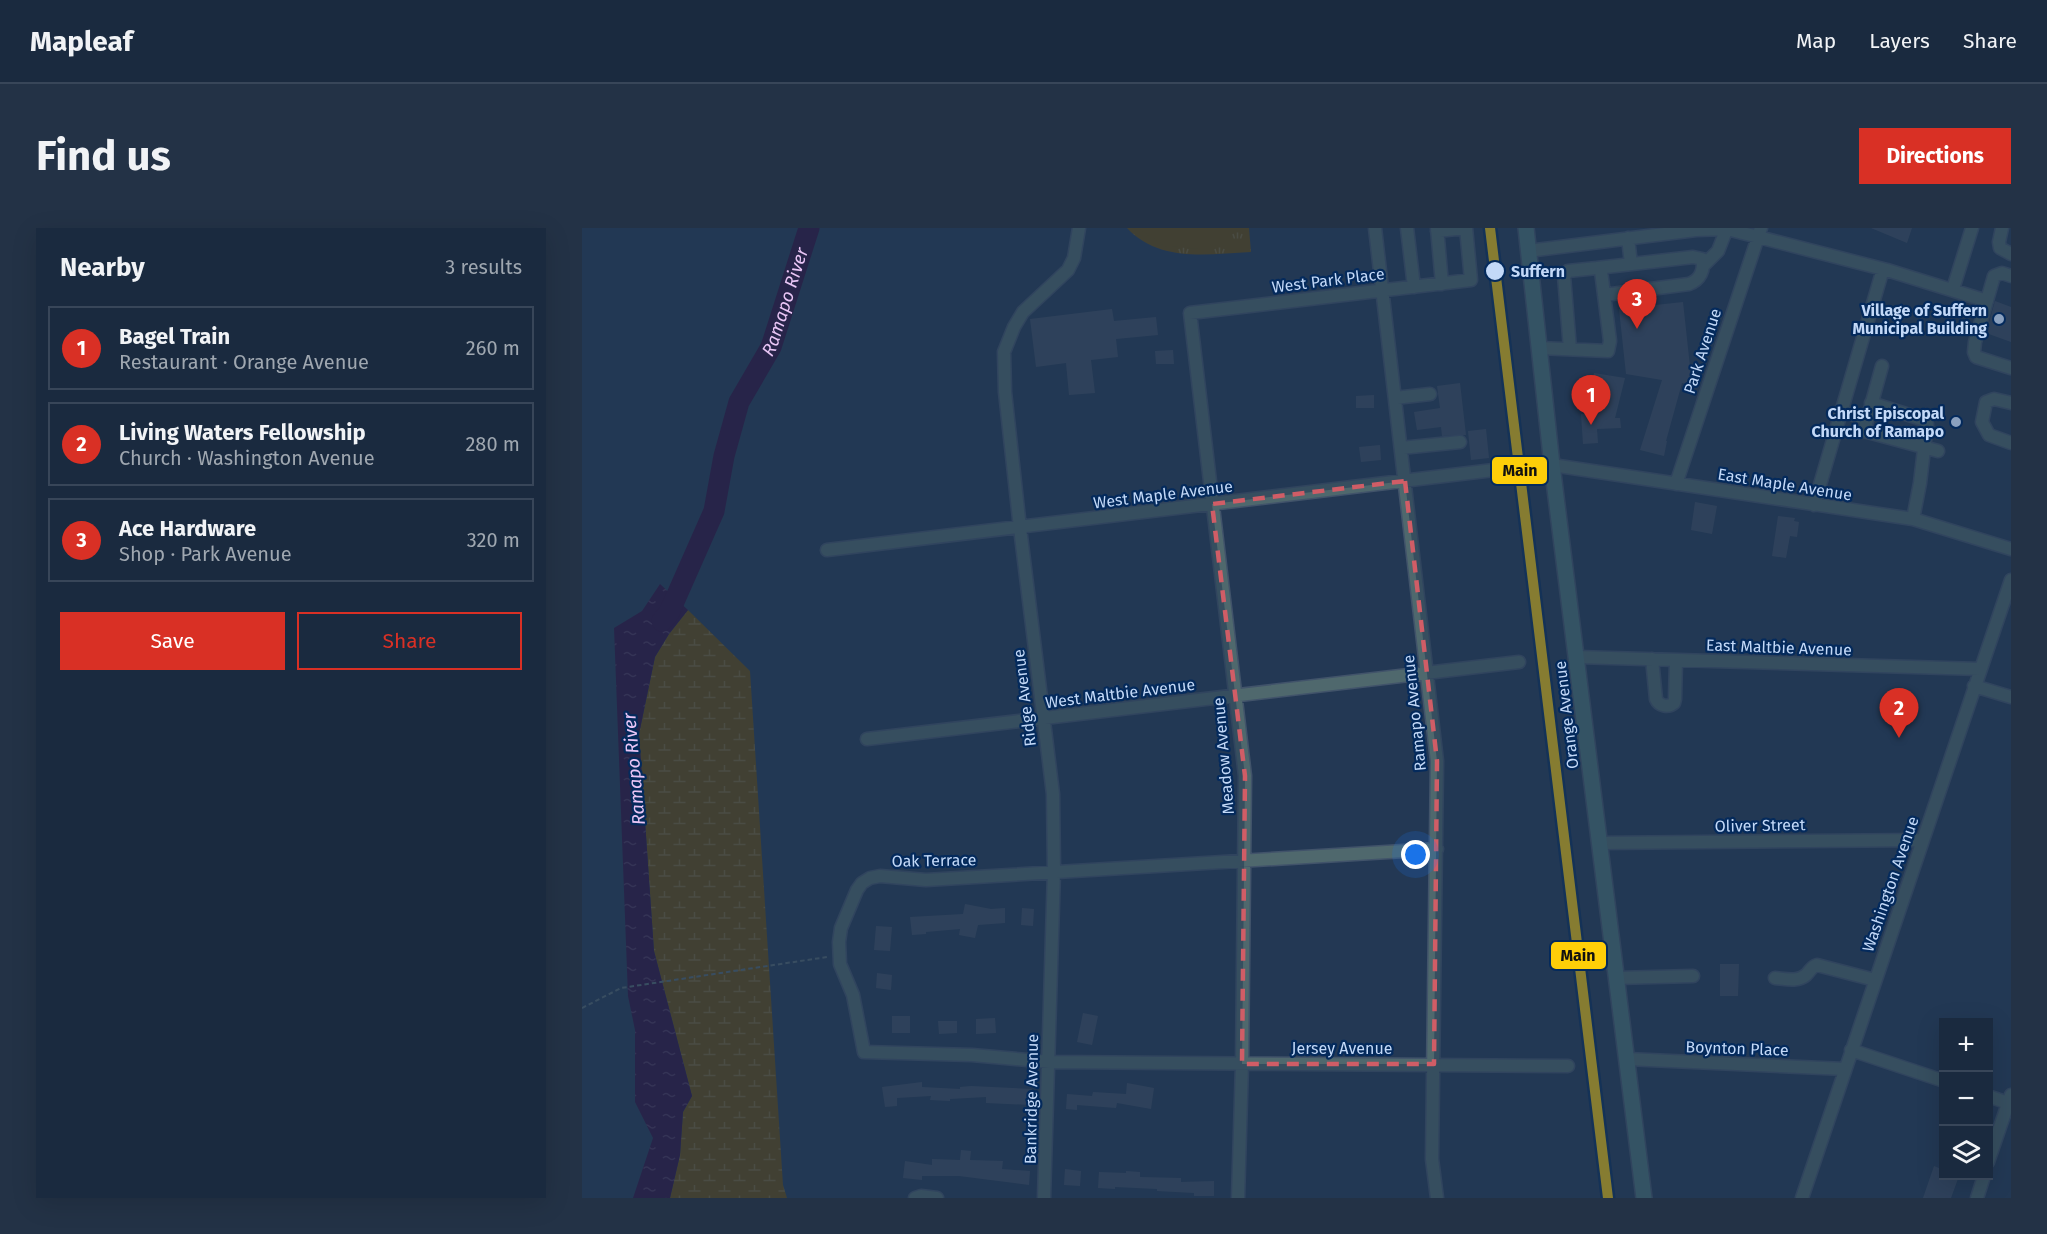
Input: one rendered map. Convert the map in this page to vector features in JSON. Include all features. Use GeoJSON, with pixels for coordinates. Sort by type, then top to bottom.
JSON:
{"type":"FeatureCollection","features":[{"type":"Feature","properties":{"kind":"main road","name":"Orange Avenue"},"geometry":{"type":"LineString","coordinates":[[1526,228],[1552,465],[1644,1198]]}},
{"type":"Feature","properties":{"kind":"street","name":"Ridge Avenue"},"geometry":{"type":"LineString","coordinates":[[1048,1001],[1054,871],[1053,794],[1020,528],[1005,392],[1004,352],[1023,312],[1068,270],[1074,258],[1079,228]]}},
{"type":"Feature","properties":{"kind":"street","name":"Ramapo Avenue"},"geometry":{"type":"LineString","coordinates":[[1375,228],[1437,760],[1432,1159],[1437,1198]]}},
{"type":"Feature","properties":{"kind":"street"},"geometry":{"type":"LineString","coordinates":[[1407,228],[1414,287]]}},
{"type":"Feature","properties":{"kind":"street","name":"West Park Place"},"geometry":{"type":"LineString","coordinates":[[1190,313],[1471,280],[1466,228],[1437,229]]}},
{"type":"Feature","properties":{"kind":"street"},"geometry":{"type":"LineString","coordinates":[[1528,251],[1727,228],[1759,232],[1987,301]]}},
{"type":"Feature","properties":{"kind":"street"},"geometry":{"type":"LineString","coordinates":[[1704,265],[1718,251],[1727,228]]}},
{"type":"Feature","properties":{"kind":"street"},"geometry":{"type":"LineString","coordinates":[[1953,289],[1972,228]]}},
{"type":"Feature","properties":{"kind":"street"},"geometry":{"type":"LineString","coordinates":[[2002,228],[2000,248],[2011,254]]}},
{"type":"Feature","properties":{"kind":"street"},"geometry":{"type":"LineString","coordinates":[[1437,229],[1442,284]]}},
{"type":"Feature","properties":{"kind":"street","name":"Park Avenue"},"geometry":{"type":"LineString","coordinates":[[1676,484],[1759,232]]}},
{"type":"Feature","properties":{"kind":"street"},"geometry":{"type":"LineString","coordinates":[[1628,238],[1631,264]]}},
{"type":"Feature","properties":{"kind":"street"},"geometry":{"type":"LineString","coordinates":[[1570,349],[1564,276],[1568,271],[1693,257],[1702,259],[1704,265],[1702,274],[1689,284],[1604,295]]}},
{"type":"Feature","properties":{"kind":"street"},"geometry":{"type":"LineString","coordinates":[[1539,348],[1608,351],[1610,341],[1601,271],[1597,268]]}},
{"type":"Feature","properties":{"kind":"street"},"geometry":{"type":"LineString","coordinates":[[1814,505],[1883,269]]}},
{"type":"Feature","properties":{"kind":"street"},"geometry":{"type":"LineString","coordinates":[[2011,276],[2002,273],[1994,276],[1974,352],[1976,357],[2011,368]]}},
{"type":"Feature","properties":{"kind":"street","name":"Meadow Avenue"},"geometry":{"type":"LineString","coordinates":[[1190,313],[1245,776],[1238,1198]]}},
{"type":"Feature","properties":{"kind":"street"},"geometry":{"type":"LineString","coordinates":[[1865,425],[1882,366]]}},
{"type":"Feature","properties":{"kind":"street"},"geometry":{"type":"LineString","coordinates":[[1395,398],[1430,394]]}},
{"type":"Feature","properties":{"kind":"street"},"geometry":{"type":"LineString","coordinates":[[2011,403],[1994,399],[1986,402],[1982,422],[1989,435],[2011,443]]}},
{"type":"Feature","properties":{"kind":"street"},"geometry":{"type":"LineString","coordinates":[[1871,404],[1925,420],[1927,424],[1913,519]]}},
{"type":"Feature","properties":{"kind":"street"},"geometry":{"type":"LineString","coordinates":[[1842,411],[1865,425],[1938,452]]}},
{"type":"Feature","properties":{"kind":"street"},"geometry":{"type":"LineString","coordinates":[[1401,448],[1460,442]]}},
{"type":"Feature","properties":{"kind":"street","name":"East Maple Avenue"},"geometry":{"type":"LineString","coordinates":[[1552,465],[1913,519],[2011,549]]}},
{"type":"Feature","properties":{"kind":"street","name":"West Maple Avenue"},"geometry":{"type":"LineString","coordinates":[[827,550],[1502,469]]}},
{"type":"Feature","properties":{"kind":"street","name":"Washington Avenue"},"geometry":{"type":"LineString","coordinates":[[1802,1198],[2011,580]]}},
{"type":"Feature","properties":{"kind":"street","name":"East Maltbie Avenue"},"geometry":{"type":"LineString","coordinates":[[1577,657],[1980,669]]}},
{"type":"Feature","properties":{"kind":"street"},"geometry":{"type":"LineString","coordinates":[[1652,659],[1656,699],[1660,704],[1668,706],[1674,703],[1676,694],[1676,660]]}},
{"type":"Feature","properties":{"kind":"street","name":"West Maltbie Avenue"},"geometry":{"type":"LineString","coordinates":[[867,739],[1519,662]]}},
{"type":"Feature","properties":{"kind":"street"},"geometry":{"type":"LineString","coordinates":[[1974,686],[2011,697]]}},
{"type":"Feature","properties":{"kind":"street","name":"Oliver Street"},"geometry":{"type":"LineString","coordinates":[[1599,843],[1923,840]]}},
{"type":"Feature","properties":{"kind":"street","name":"Oak Terrace"},"geometry":{"type":"LineString","coordinates":[[1116,1062],[1050,1062],[972,1055],[864,1052],[853,995],[840,964],[838,942],[841,928],[857,890],[870,878],[880,876],[926,880],[1437,849]]}},
{"type":"Feature","properties":{"kind":"street"},"geometry":{"type":"LineString","coordinates":[[1775,978],[1798,979],[1817,965],[1875,980]]}},
{"type":"Feature","properties":{"kind":"street"},"geometry":{"type":"LineString","coordinates":[[1616,978],[1693,976]]}},
{"type":"Feature","properties":{"kind":"street","name":"Bankridge Avenue"},"geometry":{"type":"LineString","coordinates":[[1044,1198],[1050,1062],[1048,1001]]}},
{"type":"Feature","properties":{"kind":"street"},"geometry":{"type":"LineString","coordinates":[[1851,1050],[1939,1079]]}},
{"type":"Feature","properties":{"kind":"street","name":"Boynton Place"},"geometry":{"type":"LineString","coordinates":[[1627,1059],[1845,1069]]}},
{"type":"Feature","properties":{"kind":"street","name":"Jersey Avenue"},"geometry":{"type":"LineString","coordinates":[[1116,1062],[1568,1066]]}},
{"type":"Feature","properties":{"kind":"street"},"geometry":{"type":"LineString","coordinates":[[1993,1097],[2010,1101],[1993,1150]]}},
{"type":"Feature","properties":{"kind":"street"},"geometry":{"type":"LineString","coordinates":[[1977,1198],[1983,1180]]}},
{"type":"Feature","properties":{"kind":"street"},"geometry":{"type":"LineString","coordinates":[[915,1198],[921,1196],[937,1198]]}},
{"type":"Feature","properties":{"kind":"path"},"geometry":{"type":"LineString","coordinates":[[582,1008],[621,988],[822,957]]}},
{"type":"Feature","properties":{"kind":"highlighted area"},"geometry":{"type":"Polygon","coordinates":[[[1405,481],[1437,761],[1434,1064],[1242,1064],[1245,776],[1212,504],[1405,481]]]}},
{"type":"Feature","properties":{"kind":"green space"},"geometry":{"type":"Polygon","coordinates":[[[1127,228],[1249,228],[1251,252],[1202,255],[1169,252],[1140,239],[1127,228]]]}},
{"type":"Feature","properties":{"kind":"green space"},"geometry":{"type":"Polygon","coordinates":[[[1137,228],[1215,228],[1215,240],[1203,249],[1165,246],[1137,228]]]}},
{"type":"Feature","properties":{"kind":"green space"},"geometry":{"type":"Polygon","coordinates":[[[688,610],[750,671],[783,1185],[787,1198],[670,1198],[680,1155],[683,1112],[692,1096],[654,951],[639,734],[655,657],[688,610]]]}},
{"type":"Feature","properties":{"kind":"water"},"geometry":{"type":"Polygon","coordinates":[[[660,584],[688,610],[655,657],[639,734],[654,951],[692,1096],[683,1112],[680,1155],[670,1198],[633,1198],[653,1138],[635,1102],[635,1030],[628,996],[614,628],[642,611],[660,584]]]}},
{"type":"Feature","properties":{"kind":"building"},"geometry":{"type":"Polygon","coordinates":[[[1871,228],[1912,228],[1907,243],[1871,228]]]}},
{"type":"Feature","properties":{"kind":"building","name":"Village of Suffern Municipal Building"},"geometry":{"type":"Polygon","coordinates":[[[1995,301],[2011,307],[2011,342],[1986,333],[1995,301]]]}},
{"type":"Feature","properties":{"kind":"building"},"geometry":{"type":"Polygon","coordinates":[[[1683,302],[1692,385],[1682,383],[1664,456],[1640,450],[1662,380],[1626,374],[1619,309],[1683,302]]]}},
{"type":"Feature","properties":{"kind":"building"},"geometry":{"type":"Polygon","coordinates":[[[1112,309],[1114,321],[1156,317],[1158,335],[1116,339],[1118,357],[1091,360],[1095,393],[1069,395],[1066,363],[1036,367],[1030,319],[1112,309]]]}},
{"type":"Feature","properties":{"kind":"building"},"geometry":{"type":"Polygon","coordinates":[[[1173,350],[1174,364],[1156,364],[1155,351],[1173,350]]]}},
{"type":"Feature","properties":{"kind":"building"},"geometry":{"type":"Polygon","coordinates":[[[1594,373],[1625,378],[1615,418],[1620,418],[1621,428],[1597,429],[1598,443],[1583,444],[1581,414],[1588,414],[1594,373]]]}},
{"type":"Feature","properties":{"kind":"building"},"geometry":{"type":"Polygon","coordinates":[[[1460,383],[1466,435],[1442,436],[1441,427],[1417,430],[1414,412],[1440,408],[1437,386],[1460,383]]]}},
{"type":"Feature","properties":{"kind":"building"},"geometry":{"type":"Polygon","coordinates":[[[1374,395],[1374,408],[1356,408],[1356,396],[1374,395]]]}},
{"type":"Feature","properties":{"kind":"building"},"geometry":{"type":"Polygon","coordinates":[[[1486,429],[1489,458],[1471,460],[1468,431],[1486,429]]]}},
{"type":"Feature","properties":{"kind":"building"},"geometry":{"type":"Polygon","coordinates":[[[1380,445],[1381,460],[1361,462],[1359,447],[1380,445]]]}},
{"type":"Feature","properties":{"kind":"building"},"geometry":{"type":"Polygon","coordinates":[[[1695,502],[1717,506],[1712,534],[1691,530],[1695,502]]]}},
{"type":"Feature","properties":{"kind":"building"},"geometry":{"type":"Polygon","coordinates":[[[1778,516],[1795,518],[1794,521],[1799,522],[1797,537],[1790,536],[1786,558],[1772,556],[1778,516]]]}},
{"type":"Feature","properties":{"kind":"building"},"geometry":{"type":"Polygon","coordinates":[[[965,904],[991,909],[1005,908],[1005,923],[978,925],[975,938],[959,935],[960,929],[912,935],[910,917],[963,914],[965,904]]]}},
{"type":"Feature","properties":{"kind":"building"},"geometry":{"type":"Polygon","coordinates":[[[1022,908],[1034,909],[1033,926],[1021,925],[1022,908]]]}},
{"type":"Feature","properties":{"kind":"building"},"geometry":{"type":"Polygon","coordinates":[[[876,926],[892,927],[890,951],[874,950],[876,926]]]}},
{"type":"Feature","properties":{"kind":"building"},"geometry":{"type":"Polygon","coordinates":[[[1720,964],[1739,964],[1738,996],[1720,996],[1720,964]]]}},
{"type":"Feature","properties":{"kind":"building"},"geometry":{"type":"Polygon","coordinates":[[[877,973],[892,975],[891,990],[876,988],[877,973]]]}},
{"type":"Feature","properties":{"kind":"building"},"geometry":{"type":"Polygon","coordinates":[[[1083,1013],[1098,1016],[1092,1045],[1077,1042],[1083,1013]]]}},
{"type":"Feature","properties":{"kind":"building"},"geometry":{"type":"Polygon","coordinates":[[[892,1016],[910,1016],[910,1033],[892,1033],[892,1016]]]}},
{"type":"Feature","properties":{"kind":"building"},"geometry":{"type":"Polygon","coordinates":[[[995,1018],[996,1033],[976,1034],[976,1019],[995,1018]]]}},
{"type":"Feature","properties":{"kind":"building"},"geometry":{"type":"Polygon","coordinates":[[[938,1021],[957,1021],[957,1033],[939,1034],[938,1021]]]}},
{"type":"Feature","properties":{"kind":"building"},"geometry":{"type":"Polygon","coordinates":[[[922,1082],[922,1087],[960,1089],[960,1087],[971,1086],[1032,1089],[1032,1105],[986,1103],[986,1097],[950,1099],[950,1101],[930,1100],[931,1096],[897,1098],[897,1106],[885,1107],[882,1087],[922,1082]]]}},
{"type":"Feature","properties":{"kind":"building"},"geometry":{"type":"Polygon","coordinates":[[[1127,1083],[1154,1088],[1151,1109],[1117,1103],[1116,1108],[1077,1105],[1077,1110],[1066,1109],[1067,1094],[1092,1096],[1093,1092],[1126,1094],[1127,1083]]]}},
{"type":"Feature","properties":{"kind":"building"},"geometry":{"type":"Polygon","coordinates":[[[961,1150],[971,1151],[970,1160],[1003,1161],[1002,1169],[1030,1171],[1029,1185],[959,1176],[922,1176],[922,1180],[903,1178],[905,1161],[932,1165],[932,1159],[960,1160],[961,1150]]]}},
{"type":"Feature","properties":{"kind":"building"},"geometry":{"type":"Polygon","coordinates":[[[1934,1166],[1939,1168],[1939,1180],[1958,1180],[1951,1198],[1923,1198],[1934,1166]]]}},
{"type":"Feature","properties":{"kind":"building"},"geometry":{"type":"Polygon","coordinates":[[[1065,1169],[1081,1171],[1080,1186],[1064,1185],[1065,1169]]]}},
{"type":"Feature","properties":{"kind":"building"},"geometry":{"type":"Polygon","coordinates":[[[1126,1171],[1140,1172],[1140,1177],[1181,1178],[1181,1182],[1214,1181],[1214,1196],[1194,1196],[1194,1193],[1157,1191],[1157,1189],[1098,1188],[1099,1172],[1126,1173],[1126,1171]]]}},
{"type":"Feature","properties":{"kind":"waterway","name":"Ramapo River"},"geometry":{"type":"LineString","coordinates":[[662,621],[669,613],[714,511],[724,456],[739,402],[771,347],[809,228]]}},
{"type":"Feature","properties":{"kind":"transit line","name":"Main"},"geometry":{"type":"LineString","coordinates":[[1490,228],[1608,1198]]}},
{"type":"Feature","properties":{"kind":"place","name":"Suffern"},"geometry":{"type":"Point","coordinates":[1495,271]}},
{"type":"Feature","properties":{"kind":"place","name":"Village of Suffern Municipal Building"},"geometry":{"type":"Point","coordinates":[1999,319]}},
{"type":"Feature","properties":{"kind":"place","name":"Ace Hardware"},"geometry":{"type":"Point","coordinates":[1637,329]}},
{"type":"Feature","properties":{"kind":"place","name":"Christ Episcopal Church of Ramapo"},"geometry":{"type":"Point","coordinates":[1956,422]}},
{"type":"Feature","properties":{"kind":"place","name":"Bagel Train"},"geometry":{"type":"Point","coordinates":[1591,425]}},
{"type":"Feature","properties":{"kind":"place","name":"Living Waters Fellowship"},"geometry":{"type":"Point","coordinates":[1899,738]}}]}
